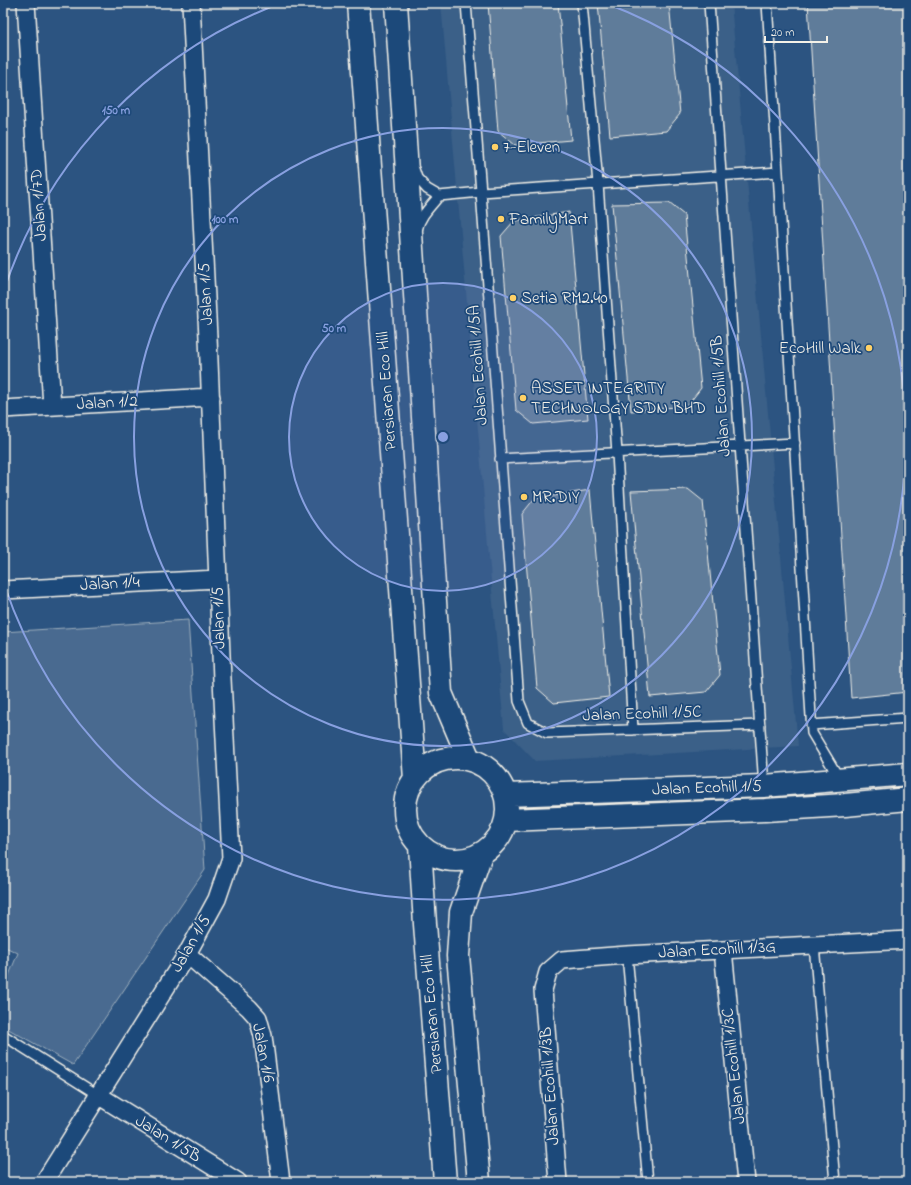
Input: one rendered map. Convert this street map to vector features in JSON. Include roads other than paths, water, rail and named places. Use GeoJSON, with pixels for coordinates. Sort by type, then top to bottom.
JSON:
{"type":"FeatureCollection","features":[{"type":"Feature","properties":{"kind":"street","name":"Jalan 1/7D"},"geometry":{"type":"LineString","coordinates":[[26,3],[52,406]]}},
{"type":"Feature","properties":{"kind":"street","name":"Jalan 1/5"},"geometry":{"type":"LineString","coordinates":[[44,1182],[187,954],[217,899],[231,858],[211,396],[191,3]]}},
{"type":"Feature","properties":{"kind":"street","name":"Persiaran Eco Hill"},"geometry":{"type":"LineString","coordinates":[[358,3],[415,779]]}},
{"type":"Feature","properties":{"kind":"street","name":"Persiaran Eco Hill"},"geometry":{"type":"LineString","coordinates":[[396,3],[441,693],[469,759]]}},
{"type":"Feature","properties":{"kind":"street","name":"Jalan 1/2"},"geometry":{"type":"LineString","coordinates":[[3,409],[211,396]]}},
{"type":"Feature","properties":{"kind":"street","name":"Jalan 1/4"},"geometry":{"type":"LineString","coordinates":[[3,590],[218,579]]}},
{"type":"Feature","properties":{"kind":"street","name":"Persiaran Eco Hill"},"geometry":{"type":"LineString","coordinates":[[454,758],[469,759],[483,766],[496,776],[504,789],[507,805],[506,820],[501,833],[493,845],[481,854],[466,860],[449,860],[434,856],[420,846],[406,821],[405,806],[408,792],[415,779],[426,768],[439,761],[454,758]]}},
{"type":"Feature","properties":{"kind":"street","name":"Jalan Ecohill 1/5"},"geometry":{"type":"LineString","coordinates":[[505,795],[764,786],[908,774]]}},
{"type":"Feature","properties":{"kind":"street"},"geometry":{"type":"LineString","coordinates":[[506,820],[765,810],[908,799]]}},
{"type":"Feature","properties":{"kind":"street","name":"Persiaran Eco Hill"},"geometry":{"type":"LineString","coordinates":[[420,846],[445,1182]]}},
{"type":"Feature","properties":{"kind":"street"},"geometry":{"type":"LineString","coordinates":[[479,1182],[458,956],[461,912],[481,854]]}},
{"type":"Feature","properties":{"kind":"street"},"geometry":{"type":"LineString","coordinates":[[908,940],[908,946]]}},
{"type":"Feature","properties":{"kind":"street","name":"Jalan Ecohill 1/3G"},"geometry":{"type":"LineString","coordinates":[[543,990],[548,972],[562,960],[626,955],[908,940]]}},
{"type":"Feature","properties":{"kind":"street","name":"Jalan Ecohill 1/3C"},"geometry":{"type":"LineString","coordinates":[[723,950],[746,1182]]}},
{"type":"Feature","properties":{"kind":"street","name":"Jalan 1/6"},"geometry":{"type":"LineString","coordinates":[[187,954],[249,1008],[258,1018],[263,1036],[281,1182]]}},
{"type":"Feature","properties":{"kind":"street","name":"Jalan Ecohill 1/3B"},"geometry":{"type":"LineString","coordinates":[[543,990],[558,1182]]}},
{"type":"Feature","properties":{"kind":"street","name":"Jalan 1/5B"},"geometry":{"type":"LineString","coordinates":[[98,1095],[238,1182]]}},
{"type":"Feature","properties":{"kind":"lane","name":"Jalan Ecohill 1/5A"},"geometry":{"type":"LineString","coordinates":[[466,3],[482,192],[500,459],[519,701],[528,723]]}},
{"type":"Feature","properties":{"kind":"lane"},"geometry":{"type":"LineString","coordinates":[[582,3],[598,184],[617,453],[633,730]]}},
{"type":"Feature","properties":{"kind":"lane","name":"Jalan Ecohill 1/5B"},"geometry":{"type":"LineString","coordinates":[[709,3],[764,786]]}},
{"type":"Feature","properties":{"kind":"lane"},"geometry":{"type":"LineString","coordinates":[[767,3],[811,725],[812,733],[841,780]]}},
{"type":"Feature","properties":{"kind":"lane"},"geometry":{"type":"LineString","coordinates":[[405,140],[417,178],[427,189],[439,196],[778,172]]}},
{"type":"Feature","properties":{"kind":"lane"},"geometry":{"type":"LineString","coordinates":[[412,257],[419,224],[426,210],[439,196]]}},
{"type":"Feature","properties":{"kind":"lane"},"geometry":{"type":"LineString","coordinates":[[500,459],[795,443]]}},
{"type":"Feature","properties":{"kind":"lane"},"geometry":{"type":"LineString","coordinates":[[811,725],[908,718]]}},
{"type":"Feature","properties":{"kind":"lane","name":"Jalan Ecohill 1/5C"},"geometry":{"type":"LineString","coordinates":[[528,723],[546,733],[760,725]]}},
{"type":"Feature","properties":{"kind":"lane"},"geometry":{"type":"LineString","coordinates":[[814,945],[835,1182]]}},
{"type":"Feature","properties":{"kind":"lane"},"geometry":{"type":"LineString","coordinates":[[626,955],[648,1182]]}},
{"type":"Feature","properties":{"kind":"lane"},"geometry":{"type":"LineString","coordinates":[[3,1035],[98,1095]]}},
{"type":"Feature","properties":{"kind":"place","name":"7-Eleven"},"geometry":{"type":"Point","coordinates":[495,147]}},
{"type":"Feature","properties":{"kind":"place","name":"FamilyMart"},"geometry":{"type":"Point","coordinates":[501,219]}},
{"type":"Feature","properties":{"kind":"place","name":"Setia RM2.40"},"geometry":{"type":"Point","coordinates":[513,298]}},
{"type":"Feature","properties":{"kind":"place","name":"EcoHill Walk"},"geometry":{"type":"Point","coordinates":[869,348]}},
{"type":"Feature","properties":{"kind":"place","name":"ASSET INTEGRITY TECHNOLOGY SDN BHD"},"geometry":{"type":"Point","coordinates":[523,398]}},
{"type":"Feature","properties":{"kind":"place","name":"MR.DIY"},"geometry":{"type":"Point","coordinates":[524,497]}}]}
